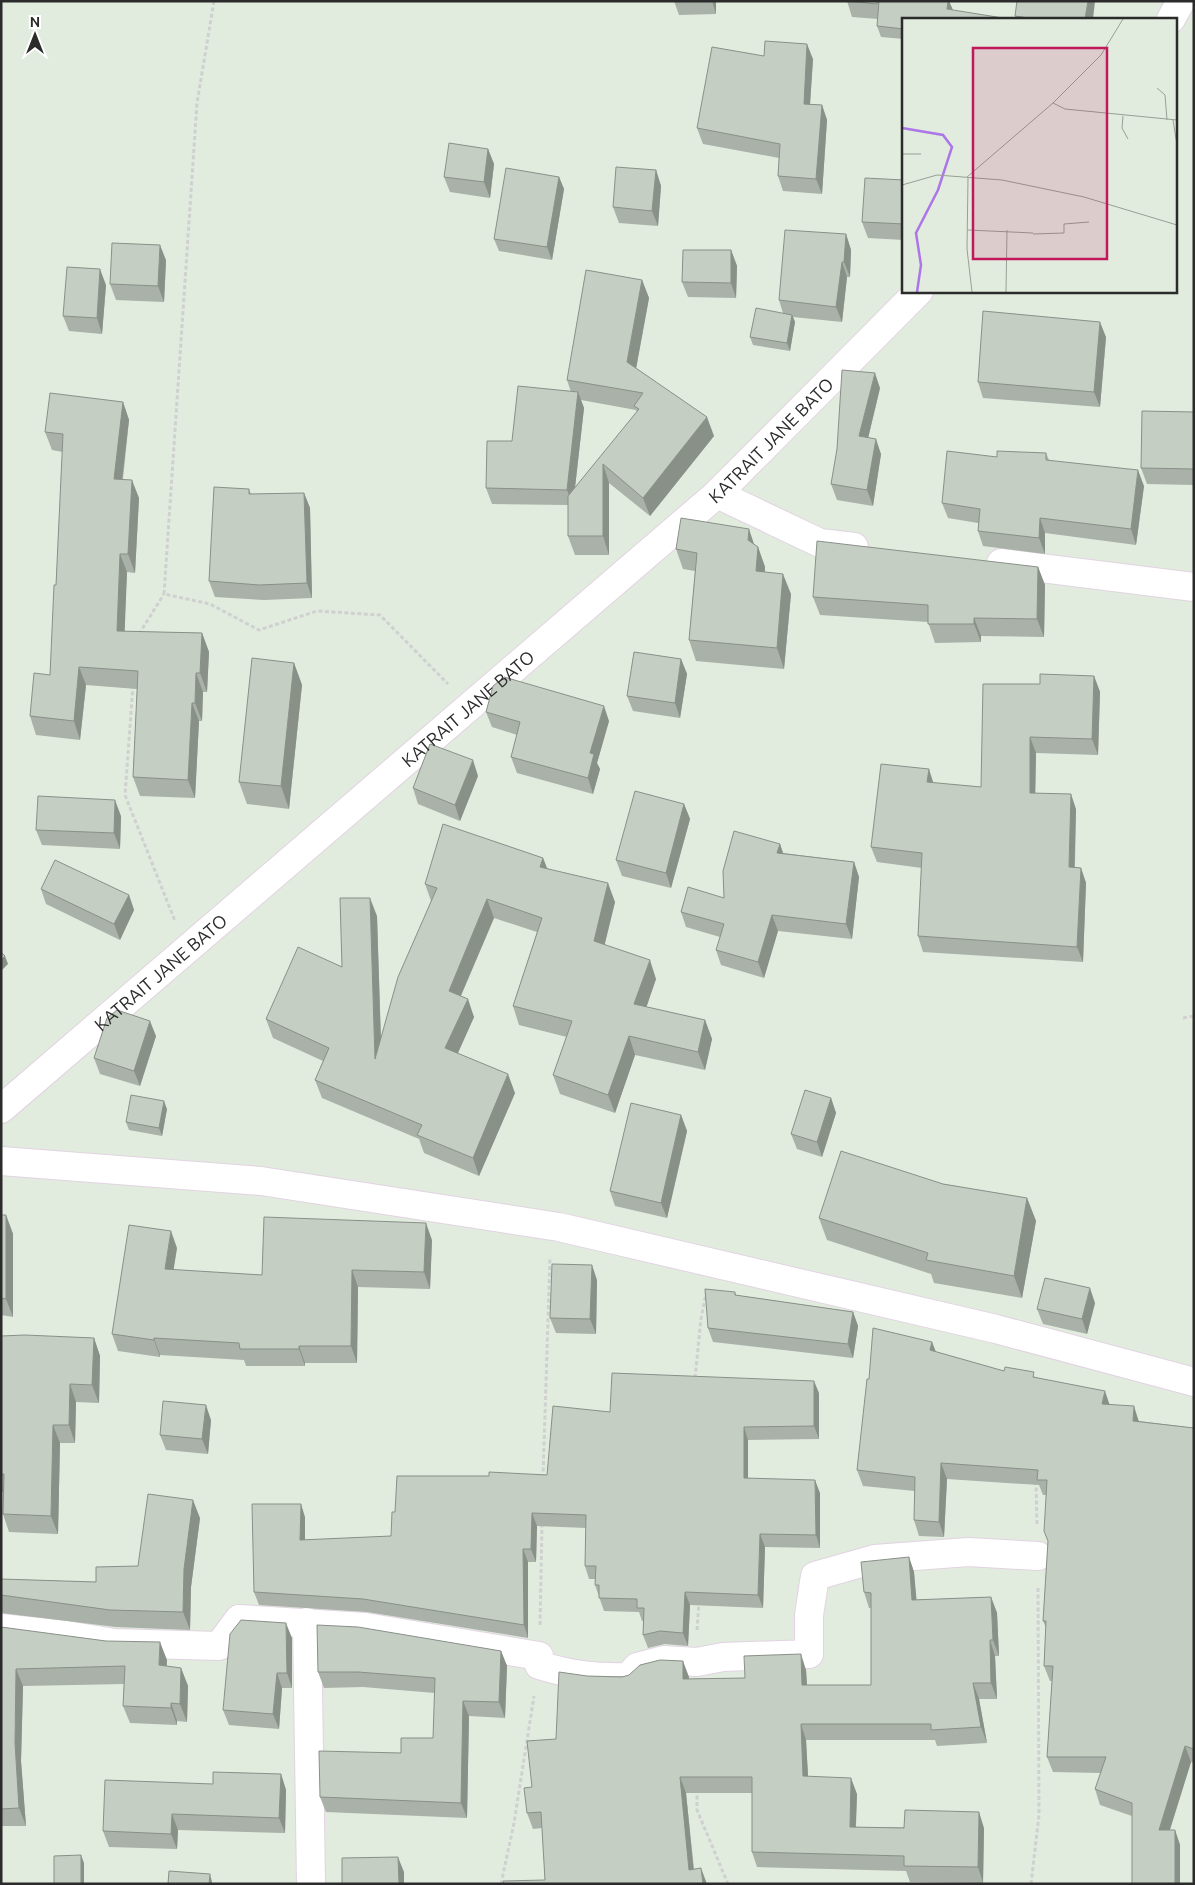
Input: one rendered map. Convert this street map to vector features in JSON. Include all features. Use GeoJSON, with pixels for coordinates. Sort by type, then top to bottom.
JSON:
{"type":"FeatureCollection","features":[{"type":"Feature","properties":{"kind":"street"},"geometry":{"type":"LineString","coordinates":[[1172,18],[1181,1]]}},
{"type":"Feature","properties":{"kind":"street","name":"KATRAIT JANE BATO"},"geometry":{"type":"LineString","coordinates":[[1,1108],[717,494],[918,292]]}},
{"type":"Feature","properties":{"kind":"street"},"geometry":{"type":"LineString","coordinates":[[717,494],[820,543],[876,549]]}},
{"type":"Feature","properties":{"kind":"street"},"geometry":{"type":"LineString","coordinates":[[979,560],[1194,587]]}},
{"type":"Feature","properties":{"kind":"street"},"geometry":{"type":"LineString","coordinates":[[1,1160],[261,1181],[551,1226],[996,1329],[1194,1382]]}},
{"type":"Feature","properties":{"kind":"street"},"geometry":{"type":"LineString","coordinates":[[1,1628],[66,1635],[115,1643],[219,1646],[239,1619],[307,1622],[365,1627],[539,1660],[569,1675],[628,1678],[637,1667],[664,1660],[697,1662],[723,1657],[809,1654],[809,1615],[815,1576],[875,1559],[968,1552],[1038,1556]]}},
{"type":"Feature","properties":{"kind":"street"},"geometry":{"type":"LineString","coordinates":[[307,1622],[311,1884]]}},
{"type":"Feature","properties":{"kind":"path"},"geometry":{"type":"LineString","coordinates":[[137,639],[164,594],[197,102],[214,1]]}},
{"type":"Feature","properties":{"kind":"path"},"geometry":{"type":"LineString","coordinates":[[164,594],[210,604],[259,630],[317,611],[380,615],[470,707]]}},
{"type":"Feature","properties":{"kind":"path"},"geometry":{"type":"LineString","coordinates":[[134,678],[125,795],[186,950]]}},
{"type":"Feature","properties":{"kind":"path"},"geometry":{"type":"LineString","coordinates":[[1183,1018],[1194,1016]]}},
{"type":"Feature","properties":{"kind":"path"},"geometry":{"type":"LineString","coordinates":[[543,1479],[551,1226]]}},
{"type":"Feature","properties":{"kind":"path"},"geometry":{"type":"LineString","coordinates":[[694,1386],[701,1319],[713,1263]]}},
{"type":"Feature","properties":{"kind":"path"},"geometry":{"type":"LineString","coordinates":[[1031,1884],[1039,1815],[1037,1476]]}},
{"type":"Feature","properties":{"kind":"path"},"geometry":{"type":"LineString","coordinates":[[501,1884],[514,1823],[539,1660],[542,1518]]}},
{"type":"Feature","properties":{"kind":"path"},"geometry":{"type":"LineString","coordinates":[[697,1662],[699,1592]]}},
{"type":"Feature","properties":{"kind":"path"},"geometry":{"type":"LineString","coordinates":[[697,1781],[697,1810],[728,1884]]}},
{"type":"Feature","properties":{"kind":"building"},"geometry":{"type":"Polygon","coordinates":[[[847,1],[877,1],[877,4],[847,1]]]}},
{"type":"Feature","properties":{"kind":"building"},"geometry":{"type":"Polygon","coordinates":[[[879,1],[948,1],[947,9],[1003,18],[902,18],[902,29],[877,26],[879,1]]]}},
{"type":"Feature","properties":{"kind":"building"},"geometry":{"type":"Polygon","coordinates":[[[1017,1],[1088,1],[1085,18],[1029,18],[1015,16],[1017,1]]]}},
{"type":"Feature","properties":{"kind":"building"},"geometry":{"type":"Polygon","coordinates":[[[765,41],[807,44],[804,104],[822,105],[816,179],[778,176],[780,144],[697,128],[712,47],[764,56],[765,41]]]}},
{"type":"Feature","properties":{"kind":"building"},"geometry":{"type":"Polygon","coordinates":[[[449,143],[488,149],[484,182],[444,177],[449,143]]]}},
{"type":"Feature","properties":{"kind":"building"},"geometry":{"type":"Polygon","coordinates":[[[616,167],[656,170],[652,211],[613,207],[616,167]]]}},
{"type":"Feature","properties":{"kind":"building"},"geometry":{"type":"Polygon","coordinates":[[[506,168],[559,177],[547,247],[494,239],[506,168]]]}},
{"type":"Feature","properties":{"kind":"building"},"geometry":{"type":"Polygon","coordinates":[[[865,178],[902,180],[902,224],[862,222],[865,178]]]}},
{"type":"Feature","properties":{"kind":"building"},"geometry":{"type":"Polygon","coordinates":[[[785,230],[846,234],[844,262],[842,262],[836,307],[779,300],[785,230]]]}},
{"type":"Feature","properties":{"kind":"building"},"geometry":{"type":"Polygon","coordinates":[[[112,243],[160,245],[158,286],[110,284],[112,243]]]}},
{"type":"Feature","properties":{"kind":"building"},"geometry":{"type":"Polygon","coordinates":[[[683,250],[731,250],[731,283],[682,282],[683,250]]]}},
{"type":"Feature","properties":{"kind":"building"},"geometry":{"type":"Polygon","coordinates":[[[67,267],[100,269],[97,318],[63,316],[67,267]]]}},
{"type":"Feature","properties":{"kind":"building"},"geometry":{"type":"Polygon","coordinates":[[[586,270],[642,280],[627,362],[707,417],[643,498],[603,464],[603,536],[568,536],[568,496],[639,409],[634,406],[643,393],[567,380],[586,270]]]}},
{"type":"Feature","properties":{"kind":"building"},"geometry":{"type":"Polygon","coordinates":[[[756,308],[792,315],[787,343],[750,337],[756,308]]]}},
{"type":"Feature","properties":{"kind":"building"},"geometry":{"type":"Polygon","coordinates":[[[983,311],[1100,322],[1094,392],[978,382],[983,311]]]}},
{"type":"Feature","properties":{"kind":"building"},"geometry":{"type":"Polygon","coordinates":[[[842,370],[875,373],[859,436],[876,439],[867,490],[831,484],[837,449],[842,370]]]}},
{"type":"Feature","properties":{"kind":"building"},"geometry":{"type":"Polygon","coordinates":[[[518,386],[578,392],[567,490],[486,488],[487,441],[512,441],[518,386]]]}},
{"type":"Feature","properties":{"kind":"building"},"geometry":{"type":"Polygon","coordinates":[[[50,393],[123,402],[114,479],[132,480],[128,554],[120,554],[117,631],[202,633],[200,673],[196,673],[195,703],[192,703],[188,780],[133,777],[138,671],[79,667],[74,721],[30,716],[34,673],[50,675],[54,585],[56,585],[63,434],[45,432],[50,393]]]}},
{"type":"Feature","properties":{"kind":"building"},"geometry":{"type":"Polygon","coordinates":[[[1142,411],[1194,412],[1194,469],[1141,468],[1142,411]]]}},
{"type":"Feature","properties":{"kind":"building"},"geometry":{"type":"Polygon","coordinates":[[[947,451],[997,457],[997,451],[1046,453],[1046,460],[1138,470],[1131,529],[1040,518],[1039,538],[978,531],[980,509],[942,503],[947,451]]]}},
{"type":"Feature","properties":{"kind":"building"},"geometry":{"type":"Polygon","coordinates":[[[214,487],[249,489],[249,494],[304,493],[307,583],[259,585],[209,581],[214,487]]]}},
{"type":"Feature","properties":{"kind":"building"},"geometry":{"type":"Polygon","coordinates":[[[681,518],[749,529],[748,540],[758,547],[756,571],[783,574],[777,648],[689,640],[697,553],[676,549],[681,518]]]}},
{"type":"Feature","properties":{"kind":"building"},"geometry":{"type":"Polygon","coordinates":[[[817,541],[1038,567],[1037,619],[974,618],[974,624],[928,624],[928,605],[813,597],[817,541]]]}},
{"type":"Feature","properties":{"kind":"building"},"geometry":{"type":"Polygon","coordinates":[[[634,652],[681,659],[675,703],[627,696],[634,652]]]}},
{"type":"Feature","properties":{"kind":"building"},"geometry":{"type":"Polygon","coordinates":[[[252,658],[294,663],[281,786],[239,782],[252,658]]]}},
{"type":"Feature","properties":{"kind":"building"},"geometry":{"type":"Polygon","coordinates":[[[1040,674],[1094,676],[1092,739],[1030,737],[1030,793],[1071,794],[1069,867],[1081,868],[1077,947],[918,936],[922,853],[871,847],[881,764],[929,769],[927,782],[981,787],[983,684],[1040,684],[1040,674]]]}},
{"type":"Feature","properties":{"kind":"building"},"geometry":{"type":"Polygon","coordinates":[[[504,677],[604,706],[590,753],[594,754],[588,778],[511,757],[520,722],[486,712],[493,686],[504,677]]]}},
{"type":"Feature","properties":{"kind":"building"},"geometry":{"type":"Polygon","coordinates":[[[430,744],[473,760],[455,805],[413,788],[430,744]]]}},
{"type":"Feature","properties":{"kind":"building"},"geometry":{"type":"Polygon","coordinates":[[[635,791],[684,804],[666,873],[616,860],[635,791]]]}},
{"type":"Feature","properties":{"kind":"building"},"geometry":{"type":"Polygon","coordinates":[[[38,796],[115,800],[114,833],[36,830],[38,796]]]}},
{"type":"Feature","properties":{"kind":"building"},"geometry":{"type":"Polygon","coordinates":[[[443,824],[543,858],[540,867],[608,883],[594,941],[650,960],[634,1004],[705,1020],[698,1052],[629,1036],[608,1095],[553,1075],[572,1021],[513,1006],[542,918],[487,899],[449,991],[468,999],[445,1048],[508,1074],[473,1158],[417,1135],[422,1125],[315,1080],[329,1048],[266,1019],[298,947],[342,967],[340,898],[370,898],[375,1059],[398,977],[437,888],[425,884],[443,824]]]}},
{"type":"Feature","properties":{"kind":"building"},"geometry":{"type":"Polygon","coordinates":[[[734,831],[780,844],[777,853],[854,862],[846,924],[772,915],[758,962],[716,950],[724,924],[681,912],[688,887],[724,898],[723,871],[734,831]]]}},
{"type":"Feature","properties":{"kind":"building"},"geometry":{"type":"Polygon","coordinates":[[[55,860],[129,895],[114,924],[41,889],[55,860]]]}},
{"type":"Feature","properties":{"kind":"building"},"geometry":{"type":"Polygon","coordinates":[[[1,952],[5,956],[1,960],[1,952]]]}},
{"type":"Feature","properties":{"kind":"building"},"geometry":{"type":"Polygon","coordinates":[[[117,1010],[150,1021],[134,1071],[94,1058],[107,1018],[117,1010]]]}},
{"type":"Feature","properties":{"kind":"building"},"geometry":{"type":"Polygon","coordinates":[[[805,1090],[831,1098],[817,1142],[791,1134],[805,1090]]]}},
{"type":"Feature","properties":{"kind":"building"},"geometry":{"type":"Polygon","coordinates":[[[131,1095],[164,1101],[159,1128],[126,1122],[131,1095]]]}},
{"type":"Feature","properties":{"kind":"building"},"geometry":{"type":"Polygon","coordinates":[[[631,1103],[681,1115],[661,1203],[610,1191],[631,1103]]]}},
{"type":"Feature","properties":{"kind":"building"},"geometry":{"type":"Polygon","coordinates":[[[841,1151],[943,1184],[1027,1198],[1014,1276],[926,1260],[928,1253],[819,1218],[841,1151]]]}},
{"type":"Feature","properties":{"kind":"building"},"geometry":{"type":"Polygon","coordinates":[[[1,1215],[6,1215],[6,1299],[1,1298],[1,1215]]]}},
{"type":"Feature","properties":{"kind":"building"},"geometry":{"type":"Polygon","coordinates":[[[264,1217],[426,1223],[424,1272],[352,1270],[351,1346],[299,1346],[299,1349],[240,1349],[239,1343],[154,1338],[154,1340],[112,1334],[129,1225],[171,1231],[165,1269],[262,1275],[264,1217]]]}},
{"type":"Feature","properties":{"kind":"building"},"geometry":{"type":"Polygon","coordinates":[[[552,1264],[592,1265],[590,1319],[550,1318],[552,1264]]]}},
{"type":"Feature","properties":{"kind":"building"},"geometry":{"type":"Polygon","coordinates":[[[1045,1278],[1090,1288],[1082,1319],[1037,1309],[1045,1278]]]}},
{"type":"Feature","properties":{"kind":"building"},"geometry":{"type":"Polygon","coordinates":[[[705,1289],[735,1292],[735,1295],[853,1312],[848,1344],[708,1328],[705,1289]]]}},
{"type":"Feature","properties":{"kind":"building"},"geometry":{"type":"Polygon","coordinates":[[[873,1328],[932,1342],[930,1350],[1004,1371],[1005,1367],[1034,1372],[1033,1377],[1105,1391],[1102,1404],[1134,1406],[1133,1421],[1194,1428],[1194,1749],[1185,1746],[1159,1830],[1175,1830],[1175,1884],[1132,1884],[1132,1803],[1095,1789],[1106,1757],[1047,1757],[1053,1666],[1044,1666],[1046,1621],[1043,1621],[1048,1541],[1044,1531],[1047,1480],[1037,1480],[1038,1470],[941,1463],[939,1522],[914,1520],[915,1477],[857,1470],[867,1379],[869,1379],[873,1328]]]}},
{"type":"Feature","properties":{"kind":"building"},"geometry":{"type":"Polygon","coordinates":[[[25,1335],[94,1338],[92,1385],[70,1384],[69,1425],[53,1425],[51,1516],[3,1514],[4,1474],[1,1474],[1,1336],[25,1335]]]}},
{"type":"Feature","properties":{"kind":"building"},"geometry":{"type":"Polygon","coordinates":[[[612,1373],[814,1381],[814,1426],[744,1427],[744,1478],[815,1480],[816,1535],[760,1534],[758,1595],[685,1592],[683,1633],[660,1631],[643,1635],[644,1608],[637,1608],[637,1599],[599,1598],[599,1585],[595,1585],[596,1566],[585,1566],[586,1515],[532,1513],[531,1549],[523,1549],[524,1625],[363,1599],[254,1592],[252,1504],[301,1504],[300,1540],[391,1536],[392,1512],[395,1512],[397,1476],[489,1476],[489,1472],[547,1475],[553,1406],[610,1412],[612,1373]]]}},
{"type":"Feature","properties":{"kind":"building"},"geometry":{"type":"Polygon","coordinates":[[[163,1401],[206,1405],[202,1439],[160,1435],[163,1401]]]}},
{"type":"Feature","properties":{"kind":"building"},"geometry":{"type":"Polygon","coordinates":[[[148,1494],[193,1500],[184,1569],[183,1612],[110,1610],[1,1595],[1,1579],[96,1582],[96,1567],[138,1566],[148,1494]]]}},
{"type":"Feature","properties":{"kind":"building"},"geometry":{"type":"Polygon","coordinates":[[[909,1557],[912,1600],[991,1597],[993,1640],[990,1640],[991,1683],[973,1683],[981,1727],[931,1730],[931,1724],[801,1724],[803,1776],[851,1778],[850,1827],[904,1828],[905,1810],[979,1812],[978,1867],[904,1866],[904,1856],[752,1852],[752,1777],[680,1777],[689,1870],[701,1868],[703,1884],[504,1884],[503,1881],[545,1880],[541,1812],[527,1813],[524,1788],[532,1787],[527,1741],[556,1739],[559,1672],[587,1676],[622,1677],[629,1675],[640,1665],[660,1660],[683,1661],[683,1679],[745,1678],[744,1656],[801,1654],[802,1685],[871,1685],[871,1593],[864,1592],[861,1562],[909,1557]]]}},
{"type":"Feature","properties":{"kind":"building"},"geometry":{"type":"Polygon","coordinates":[[[241,1620],[286,1623],[287,1673],[277,1673],[273,1714],[223,1710],[230,1634],[241,1620]]]}},
{"type":"Feature","properties":{"kind":"building"},"geometry":{"type":"Polygon","coordinates":[[[317,1625],[358,1627],[501,1651],[499,1702],[463,1701],[461,1803],[320,1797],[319,1751],[401,1753],[401,1738],[433,1738],[435,1678],[358,1672],[318,1672],[317,1625]]]}},
{"type":"Feature","properties":{"kind":"building"},"geometry":{"type":"Polygon","coordinates":[[[1,1627],[106,1641],[160,1642],[159,1665],[181,1668],[180,1704],[171,1703],[171,1708],[123,1706],[125,1666],[16,1669],[15,1743],[19,1808],[1,1809],[1,1627]]]}},
{"type":"Feature","properties":{"kind":"building"},"geometry":{"type":"Polygon","coordinates":[[[213,1772],[281,1774],[279,1818],[172,1814],[171,1834],[103,1831],[105,1780],[213,1784],[213,1772]]]}},
{"type":"Feature","properties":{"kind":"building"},"geometry":{"type":"Polygon","coordinates":[[[81,1855],[81,1884],[54,1884],[54,1856],[81,1855]]]}},
{"type":"Feature","properties":{"kind":"building"},"geometry":{"type":"Polygon","coordinates":[[[398,1857],[399,1884],[342,1884],[342,1858],[398,1857]]]}},
{"type":"Feature","properties":{"kind":"building"},"geometry":{"type":"Polygon","coordinates":[[[169,1871],[210,1874],[209,1884],[168,1884],[169,1871]]]}}]}
